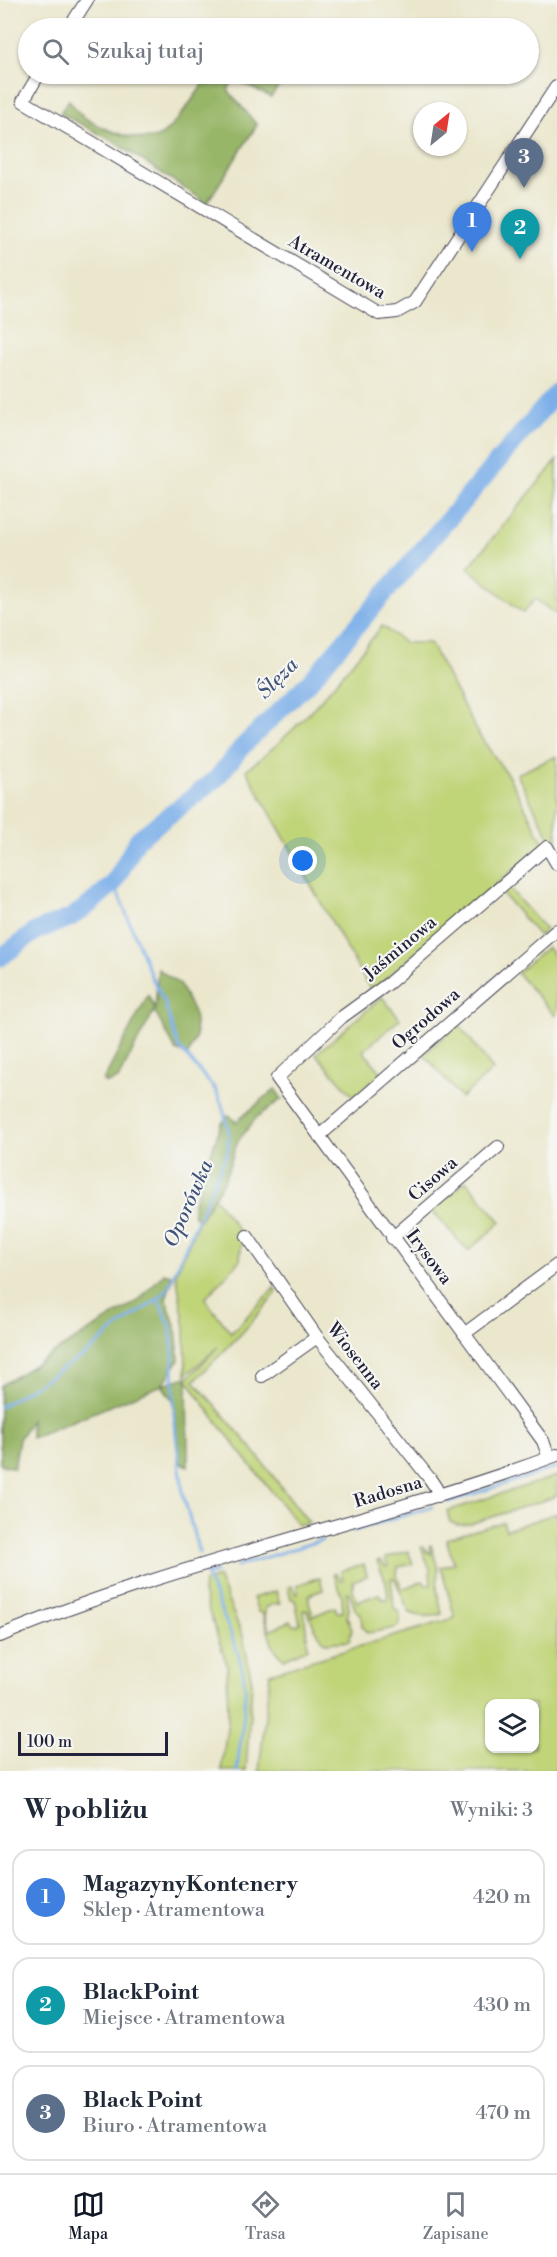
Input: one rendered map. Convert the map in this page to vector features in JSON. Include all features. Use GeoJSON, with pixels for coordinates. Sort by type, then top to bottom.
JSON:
{"type":"FeatureCollection","features":[{"type":"Feature","properties":{"kind":"street"},"geometry":{"type":"LineString","coordinates":[[75,18],[87,0]]}},
{"type":"Feature","properties":{"kind":"street","name":"Atramentowa"},"geometry":{"type":"LineString","coordinates":[[33,84],[23,101],[379,314],[397,312],[415,302],[556,87]]}},
{"type":"Feature","properties":{"kind":"street","name":"Jaśminowa"},"geometry":{"type":"LineString","coordinates":[[278,1078],[342,1017],[389,983],[547,848],[557,864]]}},
{"type":"Feature","properties":{"kind":"street","name":"Ogrodowa"},"geometry":{"type":"LineString","coordinates":[[319,1136],[557,930]]}},
{"type":"Feature","properties":{"kind":"street","name":"Irysowa"},"geometry":{"type":"LineString","coordinates":[[278,1078],[553,1457]]}},
{"type":"Feature","properties":{"kind":"street","name":"Cisowa"},"geometry":{"type":"LineString","coordinates":[[392,1238],[498,1147]]}},
{"type":"Feature","properties":{"kind":"street","name":"Wiosenna"},"geometry":{"type":"LineString","coordinates":[[247,1236],[316,1336],[430,1479],[436,1488],[437,1496]]}},
{"type":"Feature","properties":{"kind":"street"},"geometry":{"type":"LineString","coordinates":[[464,1334],[557,1265]]}},
{"type":"Feature","properties":{"kind":"street"},"geometry":{"type":"LineString","coordinates":[[262,1376],[316,1336]]}},
{"type":"Feature","properties":{"kind":"street","name":"Radosna"},"geometry":{"type":"LineString","coordinates":[[0,1636],[85,1601],[173,1572],[437,1496],[553,1457]]}},
{"type":"Feature","properties":{"kind":"green space"},"geometry":{"type":"Polygon","coordinates":[[[203,84],[231,84],[228,90],[257,125],[207,203],[113,141],[60,113],[69,100],[78,112],[102,127],[124,135],[146,139],[164,133],[203,84]]]}},
{"type":"Feature","properties":{"kind":"green space"},"geometry":{"type":"Polygon","coordinates":[[[244,84],[280,84],[271,97],[244,84]]]}},
{"type":"Feature","properties":{"kind":"green space"},"geometry":{"type":"Polygon","coordinates":[[[557,460],[557,615],[535,599],[523,613],[468,568],[557,460]]]}},
{"type":"Feature","properties":{"kind":"green space"},"geometry":{"type":"Polygon","coordinates":[[[382,626],[405,643],[430,643],[479,735],[509,777],[544,844],[371,991],[246,770],[302,721],[382,626]]]}},
{"type":"Feature","properties":{"kind":"green space"},"geometry":{"type":"Polygon","coordinates":[[[557,756],[557,852],[517,774],[557,756]]]}},
{"type":"Feature","properties":{"kind":"green space"},"geometry":{"type":"Polygon","coordinates":[[[507,886],[546,930],[539,936],[501,892],[507,886]]]}},
{"type":"Feature","properties":{"kind":"green space"},"geometry":{"type":"Polygon","coordinates":[[[547,947],[557,959],[557,1014],[555,1016],[517,973],[547,947]]]}},
{"type":"Feature","properties":{"kind":"green space"},"geometry":{"type":"Polygon","coordinates":[[[158,969],[179,984],[194,1012],[196,1036],[188,1055],[176,1050],[154,1011],[118,1079],[107,1083],[103,1081],[148,995],[155,1009],[158,969]]]}},
{"type":"Feature","properties":{"kind":"green space"},"geometry":{"type":"Polygon","coordinates":[[[382,997],[400,1019],[363,1051],[382,1073],[354,1097],[316,1054],[382,997]]]}},
{"type":"Feature","properties":{"kind":"green space"},"geometry":{"type":"Polygon","coordinates":[[[459,1024],[493,1070],[461,1098],[424,1054],[459,1024]]]}},
{"type":"Feature","properties":{"kind":"green space"},"geometry":{"type":"Polygon","coordinates":[[[275,1089],[282,1099],[257,1117],[238,1141],[224,1181],[200,1219],[194,1216],[193,1205],[221,1124],[229,1115],[236,1122],[275,1089]]]}},
{"type":"Feature","properties":{"kind":"green space"},"geometry":{"type":"Polygon","coordinates":[[[466,1181],[501,1222],[468,1251],[432,1211],[466,1181]]]}},
{"type":"Feature","properties":{"kind":"green space"},"geometry":{"type":"Polygon","coordinates":[[[211,1193],[242,1235],[240,1260],[205,1299],[231,1333],[274,1288],[277,1292],[242,1333],[194,1381],[250,1446],[309,1523],[298,1525],[187,1379],[218,1347],[186,1375],[185,1328],[176,1273],[211,1193]]]}},
{"type":"Feature","properties":{"kind":"green space"},"geometry":{"type":"Polygon","coordinates":[[[164,1273],[174,1276],[166,1298],[176,1328],[179,1360],[163,1384],[187,1377],[188,1466],[179,1461],[173,1401],[162,1385],[31,1438],[31,1420],[19,1439],[14,1468],[0,1464],[0,1386],[138,1301],[164,1273]]]}},
{"type":"Feature","properties":{"kind":"green space"},"geometry":{"type":"Polygon","coordinates":[[[557,1476],[557,1495],[551,1498],[470,1524],[457,1525],[450,1522],[447,1511],[557,1476]]]}},
{"type":"Feature","properties":{"kind":"green space"},"geometry":{"type":"Polygon","coordinates":[[[557,1513],[557,1771],[259,1771],[270,1673],[455,1618],[441,1567],[454,1563],[446,1539],[503,1522],[506,1530],[557,1513]]]}},
{"type":"Feature","properties":{"kind":"green space"},"geometry":{"type":"Polygon","coordinates":[[[431,1545],[438,1569],[437,1590],[442,1614],[425,1616],[409,1612],[395,1579],[391,1578],[394,1608],[399,1612],[400,1623],[395,1628],[367,1633],[362,1626],[361,1614],[355,1609],[350,1594],[347,1592],[349,1610],[347,1617],[352,1630],[349,1641],[325,1643],[314,1627],[308,1611],[304,1610],[308,1648],[284,1659],[273,1647],[263,1614],[258,1612],[253,1598],[276,1591],[280,1604],[265,1608],[269,1630],[291,1621],[293,1625],[298,1625],[300,1623],[295,1600],[291,1599],[288,1587],[292,1586],[295,1594],[298,1594],[297,1585],[320,1577],[323,1590],[309,1595],[313,1616],[335,1607],[337,1612],[343,1612],[342,1596],[333,1574],[336,1573],[340,1580],[343,1580],[341,1571],[364,1564],[367,1576],[353,1581],[357,1602],[379,1594],[382,1599],[387,1599],[386,1582],[377,1561],[380,1560],[386,1567],[388,1565],[385,1558],[408,1551],[413,1564],[398,1567],[397,1576],[402,1589],[423,1581],[426,1585],[431,1585],[430,1569],[421,1547],[424,1546],[431,1554],[429,1546],[431,1545]]]}},
{"type":"Feature","properties":{"kind":"green space"},"geometry":{"type":"Polygon","coordinates":[[[218,1577],[243,1636],[252,1682],[246,1771],[221,1771],[228,1721],[227,1665],[203,1593],[204,1582],[218,1577]]]}},
{"type":"Feature","properties":{"kind":"waterway","name":"Ślęza"},"geometry":{"type":"LineString","coordinates":[[0,958],[36,931],[70,918],[114,883],[138,839],[216,779],[242,747],[310,681],[557,392]]}},
{"type":"Feature","properties":{"kind":"waterway","name":"Oporówka"},"geometry":{"type":"LineString","coordinates":[[114,883],[151,976],[164,1001],[178,1046],[215,1089],[229,1132],[228,1151],[167,1290],[158,1299],[170,1325],[173,1352],[174,1416],[183,1494],[199,1553]]}},
{"type":"Feature","properties":{"kind":"waterway"},"geometry":{"type":"LineString","coordinates":[[0,1407],[86,1354],[119,1326],[158,1299]]}},
{"type":"Feature","properties":{"kind":"waterway"},"geometry":{"type":"LineString","coordinates":[[448,1502],[557,1467]]}},
{"type":"Feature","properties":{"kind":"waterway"},"geometry":{"type":"LineString","coordinates":[[353,1531],[432,1507]]}},
{"type":"Feature","properties":{"kind":"waterway"},"geometry":{"type":"LineString","coordinates":[[237,1566],[322,1540]]}},
{"type":"Feature","properties":{"kind":"waterway","name":"Oporówka"},"geometry":{"type":"LineString","coordinates":[[205,1571],[235,1645],[243,1675],[244,1709],[237,1771]]}},
{"type":"Feature","properties":{"kind":"waterway"},"geometry":{"type":"LineString","coordinates":[[207,1575],[216,1572]]}},
{"type":"Feature","properties":{"kind":"place","name":"Black Point"},"geometry":{"type":"Point","coordinates":[524,188]}},
{"type":"Feature","properties":{"kind":"place","name":"MagazynyKontenery"},"geometry":{"type":"Point","coordinates":[472,252]}},
{"type":"Feature","properties":{"kind":"place","name":"BlackPoint"},"geometry":{"type":"Point","coordinates":[520,259]}}]}
